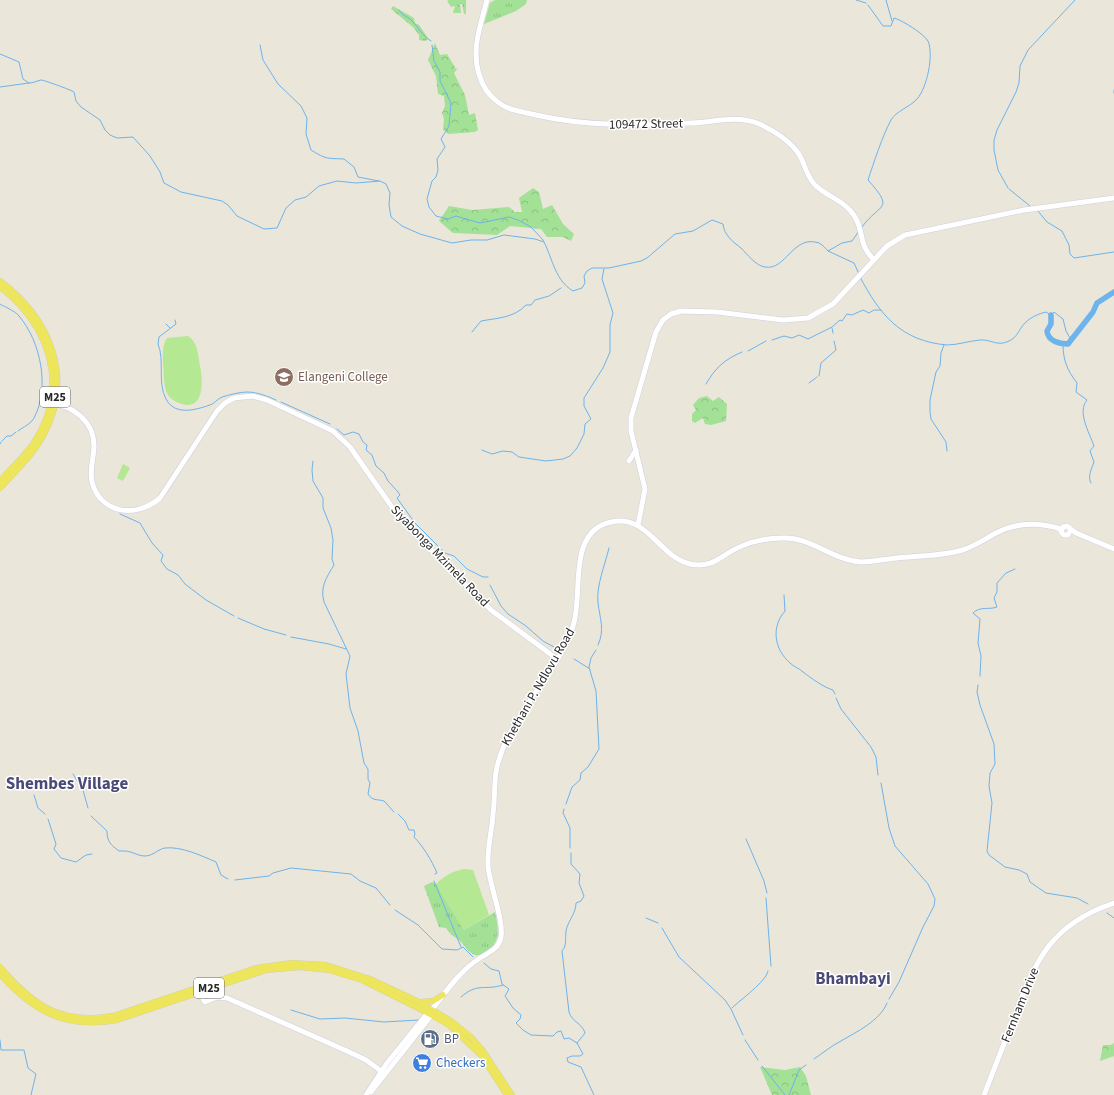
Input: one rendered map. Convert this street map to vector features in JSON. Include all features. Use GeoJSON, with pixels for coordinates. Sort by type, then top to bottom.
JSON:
{"type":"FeatureCollection","features":[{"type":"Feature","properties":{"kind":"main road","name":"M25"},"geometry":{"type":"LineString","coordinates":[[0,281],[17,294],[30,307],[47,335],[56,371],[52,403],[47,426],[37,445],[0,488]]}},
{"type":"Feature","properties":{"kind":"main road","name":"M25"},"geometry":{"type":"LineString","coordinates":[[0,287],[26,310],[43,339],[52,373],[52,403],[43,423],[32,444],[0,481]]}},
{"type":"Feature","properties":{"kind":"main road","name":"M25"},"geometry":{"type":"LineString","coordinates":[[0,974],[28,996],[47,1008],[64,1015],[88,1018],[120,1014],[256,968],[292,963],[315,963],[346,970],[370,979],[417,1002],[451,1021],[476,1043],[495,1066],[512,1095]]}},
{"type":"Feature","properties":{"kind":"main road","name":"M25"},"geometry":{"type":"LineString","coordinates":[[0,967],[26,1001],[44,1012],[63,1019],[86,1023],[117,1020],[266,970],[308,967],[329,970],[351,976],[432,1011],[474,1047],[492,1069],[507,1095]]}},
{"type":"Feature","properties":{"kind":"main road"},"geometry":{"type":"LineString","coordinates":[[417,1002],[433,1001],[443,995]]}},
{"type":"Feature","properties":{"kind":"street","name":"109472 Street"},"geometry":{"type":"LineString","coordinates":[[487,0],[479,34],[476,56],[478,72],[483,84],[490,95],[500,104],[516,110],[571,123],[639,126],[692,123],[724,119],[752,122],[775,133],[794,148],[815,185],[849,208],[856,218],[866,250],[874,260]]}},
{"type":"Feature","properties":{"kind":"street"},"geometry":{"type":"LineString","coordinates":[[1111,548],[1076,533],[1066,526],[1061,529],[1044,524],[1022,524],[1009,527],[960,551],[866,562],[843,559],[795,538],[774,538],[741,546],[713,563],[702,565],[684,562],[677,559],[638,525],[645,489],[631,421],[658,327],[663,320],[671,314],[681,311],[703,311],[783,320],[799,320],[825,310],[891,243],[909,233],[1024,210],[1114,198]]}},
{"type":"Feature","properties":{"kind":"street","name":"Siyabonga Mzimela Road"},"geometry":{"type":"LineString","coordinates":[[52,403],[71,409],[85,420],[93,440],[91,474],[96,490],[108,504],[127,511],[147,508],[160,498],[217,411],[225,403],[234,398],[247,396],[259,397],[326,427],[350,447],[394,510],[414,533],[495,613],[557,659]]}},
{"type":"Feature","properties":{"kind":"street"},"geometry":{"type":"LineString","coordinates":[[629,461],[636,450]]}},
{"type":"Feature","properties":{"kind":"street","name":"Khethani P. Ndlovu Road"},"geometry":{"type":"LineString","coordinates":[[432,1011],[460,974],[474,962],[494,949],[500,940],[501,929],[488,865],[496,771],[508,739],[570,637],[575,622],[578,601],[580,554],[586,540],[596,529],[610,522],[625,521],[638,525]]}},
{"type":"Feature","properties":{"kind":"street"},"geometry":{"type":"LineString","coordinates":[[1061,529],[1062,534],[1111,548]]}},
{"type":"Feature","properties":{"kind":"street"},"geometry":{"type":"LineString","coordinates":[[1068,535],[1071,532],[1071,529]]}},
{"type":"Feature","properties":{"kind":"street","name":"Fernham Drive"},"geometry":{"type":"LineString","coordinates":[[984,1095],[1029,978],[1044,952],[1060,933],[1072,923],[1089,913],[1114,903]]}},
{"type":"Feature","properties":{"kind":"street"},"geometry":{"type":"LineString","coordinates":[[199,992],[205,1002],[217,997],[227,998],[366,1060],[381,1071]]}},
{"type":"Feature","properties":{"kind":"street"},"geometry":{"type":"LineString","coordinates":[[367,1095],[381,1071],[432,1011]]}},
{"type":"Feature","properties":{"kind":"street"},"geometry":{"type":"LineString","coordinates":[[367,1095],[432,1011]]}},
{"type":"Feature","properties":{"kind":"green space"},"geometry":{"type":"Polygon","coordinates":[[[466,0],[466,14],[464,14],[462,4],[460,4],[461,13],[453,13],[455,6],[451,7],[447,1],[466,0]]]}},
{"type":"Feature","properties":{"kind":"green space"},"geometry":{"type":"Polygon","coordinates":[[[495,0],[527,0],[526,4],[516,11],[484,24],[490,3],[495,0]]]}},
{"type":"Feature","properties":{"kind":"green space"},"geometry":{"type":"Polygon","coordinates":[[[393,6],[414,18],[415,23],[419,25],[428,38],[426,41],[419,40],[419,35],[413,27],[391,9],[393,6]]]}},
{"type":"Feature","properties":{"kind":"green space"},"geometry":{"type":"Polygon","coordinates":[[[435,43],[440,55],[447,54],[456,69],[458,68],[454,73],[465,95],[469,115],[475,113],[478,130],[475,132],[448,134],[443,129],[444,119],[442,113],[445,106],[444,96],[438,94],[436,76],[428,60],[435,43]]]}},
{"type":"Feature","properties":{"kind":"green space"},"geometry":{"type":"Polygon","coordinates":[[[533,188],[539,192],[543,209],[552,205],[563,224],[574,234],[571,241],[563,237],[547,237],[541,229],[510,226],[497,235],[453,233],[439,221],[449,206],[472,210],[509,207],[515,212],[522,212],[519,198],[533,188]]]}},
{"type":"Feature","properties":{"kind":"green space"},"geometry":{"type":"Polygon","coordinates":[[[188,336],[196,345],[202,387],[198,400],[194,404],[187,405],[175,401],[168,395],[164,382],[163,356],[165,341],[167,338],[188,336]]]}},
{"type":"Feature","properties":{"kind":"green space"},"geometry":{"type":"Polygon","coordinates":[[[707,396],[713,401],[719,397],[727,404],[726,421],[711,425],[705,424],[703,418],[695,423],[692,421],[692,414],[696,410],[693,405],[699,398],[707,396]]]}},
{"type":"Feature","properties":{"kind":"green space"},"geometry":{"type":"Polygon","coordinates":[[[123,464],[130,468],[123,481],[117,478],[123,464]]]}},
{"type":"Feature","properties":{"kind":"green space"},"geometry":{"type":"Polygon","coordinates":[[[466,869],[473,870],[489,915],[464,930],[436,884],[442,878],[450,874],[466,869]]]}},
{"type":"Feature","properties":{"kind":"green space"},"geometry":{"type":"Polygon","coordinates":[[[432,882],[436,884],[464,930],[495,912],[498,933],[492,947],[480,955],[473,954],[468,951],[446,928],[439,927],[424,886],[432,882]]]}},
{"type":"Feature","properties":{"kind":"green space"},"geometry":{"type":"Polygon","coordinates":[[[1114,1043],[1114,1056],[1100,1061],[1103,1045],[1111,1045],[1114,1043]]]}},
{"type":"Feature","properties":{"kind":"green space"},"geometry":{"type":"Polygon","coordinates":[[[760,1067],[785,1070],[800,1067],[806,1076],[811,1095],[772,1095],[760,1067]]]}},
{"type":"Feature","properties":{"kind":"waterway"},"geometry":{"type":"LineString","coordinates":[[856,0],[866,3]]}},
{"type":"Feature","properties":{"kind":"waterway"},"geometry":{"type":"LineString","coordinates":[[886,0],[892,21]]}},
{"type":"Feature","properties":{"kind":"waterway"},"geometry":{"type":"LineString","coordinates":[[1008,188],[998,170],[994,150],[994,140],[997,130],[1016,92],[1019,83],[1020,66],[1028,50],[1075,0]]}},
{"type":"Feature","properties":{"kind":"waterway"},"geometry":{"type":"LineString","coordinates":[[862,227],[868,219],[879,210],[883,202],[868,180],[881,142],[893,117],[914,102],[921,94],[930,63],[930,47],[926,38],[918,31],[898,19],[894,18],[891,26],[883,26],[868,5]]}},
{"type":"Feature","properties":{"kind":"waterway"},"geometry":{"type":"LineString","coordinates":[[399,10],[431,41]]}},
{"type":"Feature","properties":{"kind":"waterway"},"geometry":{"type":"LineString","coordinates":[[260,45],[263,60],[278,84],[301,106],[307,118],[306,134],[311,150],[327,158],[344,159],[354,167],[358,177],[379,181]]}},
{"type":"Feature","properties":{"kind":"waterway"},"geometry":{"type":"LineString","coordinates":[[432,45],[434,61],[440,72],[440,81],[451,103],[449,126],[441,139],[445,147],[437,159],[438,170],[436,177],[432,181],[427,199],[429,207],[436,216],[448,219],[456,216],[480,223],[509,217],[531,227],[544,241]]}},
{"type":"Feature","properties":{"kind":"waterway"},"geometry":{"type":"LineString","coordinates":[[0,54],[19,62],[23,79],[29,83],[41,80],[74,92],[76,101],[81,107],[100,120],[105,130],[110,135],[117,138],[133,137],[150,156],[160,172],[164,183],[181,192],[222,201],[228,205],[237,216],[264,229],[277,228],[286,208],[295,200],[306,197],[319,186],[337,181],[356,183],[380,181],[386,184],[390,193],[389,205],[391,217],[402,226],[420,234],[452,243],[471,240],[487,240],[504,235],[535,239],[544,242],[558,275],[573,291],[582,288],[585,283],[584,276],[587,271],[592,268],[609,268],[641,261],[647,258],[675,234],[693,231],[712,220],[723,224],[725,232],[729,238],[758,264],[765,267],[772,267],[779,264],[796,248],[810,242],[819,243],[828,251]]}},
{"type":"Feature","properties":{"kind":"waterway"},"geometry":{"type":"LineString","coordinates":[[0,87],[29,83]]}},
{"type":"Feature","properties":{"kind":"waterway"},"geometry":{"type":"LineString","coordinates":[[1009,189],[1030,206]]}},
{"type":"Feature","properties":{"kind":"waterway"},"geometry":{"type":"LineString","coordinates":[[1038,211],[1047,222],[1062,231],[1069,245],[1070,254],[1074,258],[1114,252]]}},
{"type":"Feature","properties":{"kind":"waterway"},"geometry":{"type":"LineString","coordinates":[[859,231],[852,241],[842,243],[828,251],[854,263],[859,274]]}},
{"type":"Feature","properties":{"kind":"waterway"},"geometry":{"type":"LineString","coordinates":[[482,450],[492,454],[503,451],[512,452],[519,457],[546,461],[563,459],[570,456],[577,448],[584,434],[585,424],[591,419],[584,406],[584,398],[603,368],[610,352],[610,325],[613,313],[602,279],[604,269]]}},
{"type":"Feature","properties":{"kind":"waterway"},"geometry":{"type":"LineString","coordinates":[[860,277],[884,314],[894,324],[917,338],[947,345],[984,340],[1005,343],[1012,340],[1023,325],[1030,319],[1046,312],[1051,315],[1054,312],[1063,319],[1066,331],[1070,338],[1073,338]]}},
{"type":"Feature","properties":{"kind":"waterway"},"geometry":{"type":"LineString","coordinates":[[472,332],[481,321],[516,313],[526,305],[531,305],[535,300],[549,296],[561,288]]}},
{"type":"Feature","properties":{"kind":"waterway"},"geometry":{"type":"LineString","coordinates":[[1051,315],[1051,324],[1047,331],[1049,337],[1058,343],[1068,344],[1093,312],[1097,303],[1114,292]]}},
{"type":"Feature","properties":{"kind":"waterway"},"geometry":{"type":"LineString","coordinates":[[4,306],[18,315],[27,327],[38,352],[41,366],[42,393],[39,406],[33,420],[18,431]]}},
{"type":"Feature","properties":{"kind":"waterway"},"geometry":{"type":"LineString","coordinates":[[772,340],[784,336],[792,338],[799,335],[808,339],[832,327],[840,320],[842,321],[847,314],[852,315],[863,310],[869,313],[874,310],[881,310]]}},
{"type":"Feature","properties":{"kind":"waterway"},"geometry":{"type":"LineString","coordinates":[[175,320],[176,324],[159,337],[158,344],[161,357],[161,379],[163,392],[166,399],[175,408],[180,410],[198,409],[211,404],[222,397],[247,392],[258,393],[276,400]]}},
{"type":"Feature","properties":{"kind":"waterway"},"geometry":{"type":"LineString","coordinates":[[166,324],[170,328]]}},
{"type":"Feature","properties":{"kind":"waterway"},"geometry":{"type":"LineString","coordinates":[[832,328],[833,333]]}},
{"type":"Feature","properties":{"kind":"waterway"},"geometry":{"type":"LineString","coordinates":[[748,351],[766,341]]}},
{"type":"Feature","properties":{"kind":"waterway"},"geometry":{"type":"LineString","coordinates":[[819,376],[821,363],[836,350],[834,341]]}},
{"type":"Feature","properties":{"kind":"waterway"},"geometry":{"type":"LineString","coordinates":[[1063,344],[1066,365],[1077,383],[1076,392],[1087,400],[1083,410],[1085,422],[1094,446],[1090,451],[1094,462],[1090,475],[1091,483]]}},
{"type":"Feature","properties":{"kind":"waterway"},"geometry":{"type":"LineString","coordinates":[[944,345],[941,353],[940,366],[936,372],[930,400],[930,412],[931,419],[946,442],[947,451]]}},
{"type":"Feature","properties":{"kind":"waterway"},"geometry":{"type":"LineString","coordinates":[[706,384],[713,373],[721,365],[730,358],[742,352]]}},
{"type":"Feature","properties":{"kind":"waterway"},"geometry":{"type":"LineString","coordinates":[[809,383],[817,377]]}},
{"type":"Feature","properties":{"kind":"waterway"},"geometry":{"type":"LineString","coordinates":[[281,402],[330,424]]}},
{"type":"Feature","properties":{"kind":"waterway"},"geometry":{"type":"LineString","coordinates":[[337,429],[344,435],[353,432],[359,434],[363,442],[367,445],[366,450],[372,455],[376,466],[384,473],[388,481],[398,492],[400,495],[397,498],[415,523],[445,553],[454,556],[467,569],[483,577],[488,577]]}},
{"type":"Feature","properties":{"kind":"waterway"},"geometry":{"type":"LineString","coordinates":[[2,441],[7,436],[11,436],[16,432]]}},
{"type":"Feature","properties":{"kind":"waterway"},"geometry":{"type":"LineString","coordinates":[[313,461],[313,481],[323,498],[323,508],[331,528],[333,540],[332,559],[334,565],[324,583],[323,597],[350,656],[346,674],[350,708],[358,731],[364,763],[368,769],[368,779],[370,783],[368,794],[373,799],[384,801],[394,812]]}},
{"type":"Feature","properties":{"kind":"waterway"},"geometry":{"type":"LineString","coordinates":[[120,514],[140,523],[152,543],[163,555],[161,561],[167,569],[178,575],[185,584],[206,600],[234,616]]}},
{"type":"Feature","properties":{"kind":"waterway"},"geometry":{"type":"LineString","coordinates":[[598,645],[602,629],[598,603],[598,590],[609,548]]}},
{"type":"Feature","properties":{"kind":"waterway"},"geometry":{"type":"LineString","coordinates":[[980,676],[981,656],[978,643],[980,619],[973,613],[982,609],[997,607],[994,598],[997,592],[997,583],[1006,573],[1015,569]]}},
{"type":"Feature","properties":{"kind":"waterway"},"geometry":{"type":"LineString","coordinates":[[490,585],[501,606],[508,614],[526,626],[543,641],[554,647]]}},
{"type":"Feature","properties":{"kind":"waterway"},"geometry":{"type":"LineString","coordinates":[[784,595],[785,611],[776,631],[776,638],[780,651],[792,664],[817,682],[833,690],[835,694]]}},
{"type":"Feature","properties":{"kind":"waterway"},"geometry":{"type":"LineString","coordinates":[[238,618],[264,629],[286,635]]}},
{"type":"Feature","properties":{"kind":"waterway"},"geometry":{"type":"LineString","coordinates":[[291,637],[329,644],[346,649]]}},
{"type":"Feature","properties":{"kind":"waterway"},"geometry":{"type":"LineString","coordinates":[[566,804],[572,787],[580,780],[581,773],[588,767],[599,749],[596,691],[589,667],[591,658],[596,650]]}},
{"type":"Feature","properties":{"kind":"waterway"},"geometry":{"type":"LineString","coordinates":[[574,659],[590,669]]}},
{"type":"Feature","properties":{"kind":"waterway"},"geometry":{"type":"LineString","coordinates":[[978,685],[977,692],[980,705],[994,744],[995,764],[990,773],[989,786],[992,803],[987,851],[989,855],[1005,867],[1019,870],[1027,874],[1030,882],[1046,893],[1077,898],[1088,904]]}},
{"type":"Feature","properties":{"kind":"waterway"},"geometry":{"type":"LineString","coordinates":[[836,698],[841,709],[871,747],[876,757],[878,775]]}},
{"type":"Feature","properties":{"kind":"waterway"},"geometry":{"type":"LineString","coordinates":[[73,774],[83,790],[88,808]]}},
{"type":"Feature","properties":{"kind":"waterway"},"geometry":{"type":"LineString","coordinates":[[881,783],[889,828],[895,846],[928,884],[935,899],[934,906],[923,927],[899,982],[889,999]]}},
{"type":"Feature","properties":{"kind":"waterway"},"geometry":{"type":"LineString","coordinates":[[34,795],[38,808],[45,814]]}},
{"type":"Feature","properties":{"kind":"waterway"},"geometry":{"type":"LineString","coordinates":[[564,809],[563,813],[570,828],[570,848]]}},
{"type":"Feature","properties":{"kind":"waterway"},"geometry":{"type":"LineString","coordinates":[[398,814],[405,821],[409,830],[414,830],[414,837],[430,859],[437,873],[435,874]]}},
{"type":"Feature","properties":{"kind":"waterway"},"geometry":{"type":"LineString","coordinates":[[91,816],[107,831],[110,843],[119,851],[128,851],[145,856],[151,855],[165,848],[178,848],[198,854],[216,862],[221,875],[228,879]]}},
{"type":"Feature","properties":{"kind":"waterway"},"geometry":{"type":"LineString","coordinates":[[48,819],[56,844],[54,849],[61,858],[76,862],[86,855],[92,854]]}},
{"type":"Feature","properties":{"kind":"waterway"},"geometry":{"type":"LineString","coordinates":[[746,839],[764,881],[767,893]]}},
{"type":"Feature","properties":{"kind":"waterway"},"geometry":{"type":"LineString","coordinates":[[571,853],[571,864],[580,874],[579,883],[584,896],[581,901],[576,903],[574,912],[567,927],[565,946],[562,951],[569,1012],[572,1018],[582,1027],[585,1033],[577,1043]]}},
{"type":"Feature","properties":{"kind":"waterway"},"geometry":{"type":"LineString","coordinates":[[235,880],[269,876],[273,873],[291,868],[351,874],[360,881],[376,888],[390,905]]}},
{"type":"Feature","properties":{"kind":"waterway"},"geometry":{"type":"LineString","coordinates":[[434,881],[461,947]]}},
{"type":"Feature","properties":{"kind":"waterway"},"geometry":{"type":"LineString","coordinates":[[766,898],[771,966]]}},
{"type":"Feature","properties":{"kind":"waterway"},"geometry":{"type":"LineString","coordinates":[[395,910],[418,925],[442,949],[457,950],[463,947],[473,957]]}},
{"type":"Feature","properties":{"kind":"waterway"},"geometry":{"type":"LineString","coordinates":[[1107,913],[1114,918]]}},
{"type":"Feature","properties":{"kind":"waterway"},"geometry":{"type":"LineString","coordinates":[[646,918],[658,923]]}},
{"type":"Feature","properties":{"kind":"waterway"},"geometry":{"type":"LineString","coordinates":[[662,928],[679,957],[725,1000],[731,1009],[743,1035]]}},
{"type":"Feature","properties":{"kind":"waterway"},"geometry":{"type":"LineString","coordinates":[[484,963],[491,969],[499,971],[502,984],[509,989],[505,996],[513,1008],[521,1015],[520,1019],[516,1023],[523,1030],[531,1035],[553,1036],[557,1032],[561,1031],[564,1039],[569,1038],[577,1043],[583,1054],[580,1056],[572,1056],[567,1058],[568,1062],[581,1067],[594,1095]]}},
{"type":"Feature","properties":{"kind":"waterway"},"geometry":{"type":"LineString","coordinates":[[732,1008],[763,980],[768,971]]}},
{"type":"Feature","properties":{"kind":"waterway"},"geometry":{"type":"LineString","coordinates":[[461,997],[467,992],[477,988],[503,985]]}},
{"type":"Feature","properties":{"kind":"waterway"},"geometry":{"type":"LineString","coordinates":[[814,1059],[873,1021],[884,1009],[887,1003]]}},
{"type":"Feature","properties":{"kind":"waterway"},"geometry":{"type":"LineString","coordinates":[[291,1010],[320,1019],[345,1018],[384,1022],[419,1020]]}},
{"type":"Feature","properties":{"kind":"waterway"},"geometry":{"type":"LineString","coordinates":[[0,1040],[1,1050],[24,1050],[28,1068],[36,1074],[31,1095]]}},
{"type":"Feature","properties":{"kind":"waterway"},"geometry":{"type":"LineString","coordinates":[[745,1040],[758,1060]]}},
{"type":"Feature","properties":{"kind":"waterway"},"geometry":{"type":"LineString","coordinates":[[789,1095],[799,1070],[806,1065]]}},
{"type":"Feature","properties":{"kind":"waterway"},"geometry":{"type":"LineString","coordinates":[[762,1066],[785,1095]]}},
{"type":"Feature","properties":{"kind":"place","name":"Elangeni College"},"geometry":{"type":"Point","coordinates":[284,377]}},
{"type":"Feature","properties":{"kind":"place","name":"BP"},"geometry":{"type":"Point","coordinates":[430,1039]}},
{"type":"Feature","properties":{"kind":"place","name":"Checkers"},"geometry":{"type":"Point","coordinates":[422,1063]}},
{"type":"Feature","properties":{"kind":"district","name":"Shembes Village"},"geometry":{"type":"Point","coordinates":[67,784]}},
{"type":"Feature","properties":{"kind":"district","name":"Bhambayi"},"geometry":{"type":"Point","coordinates":[853,979]}}]}
